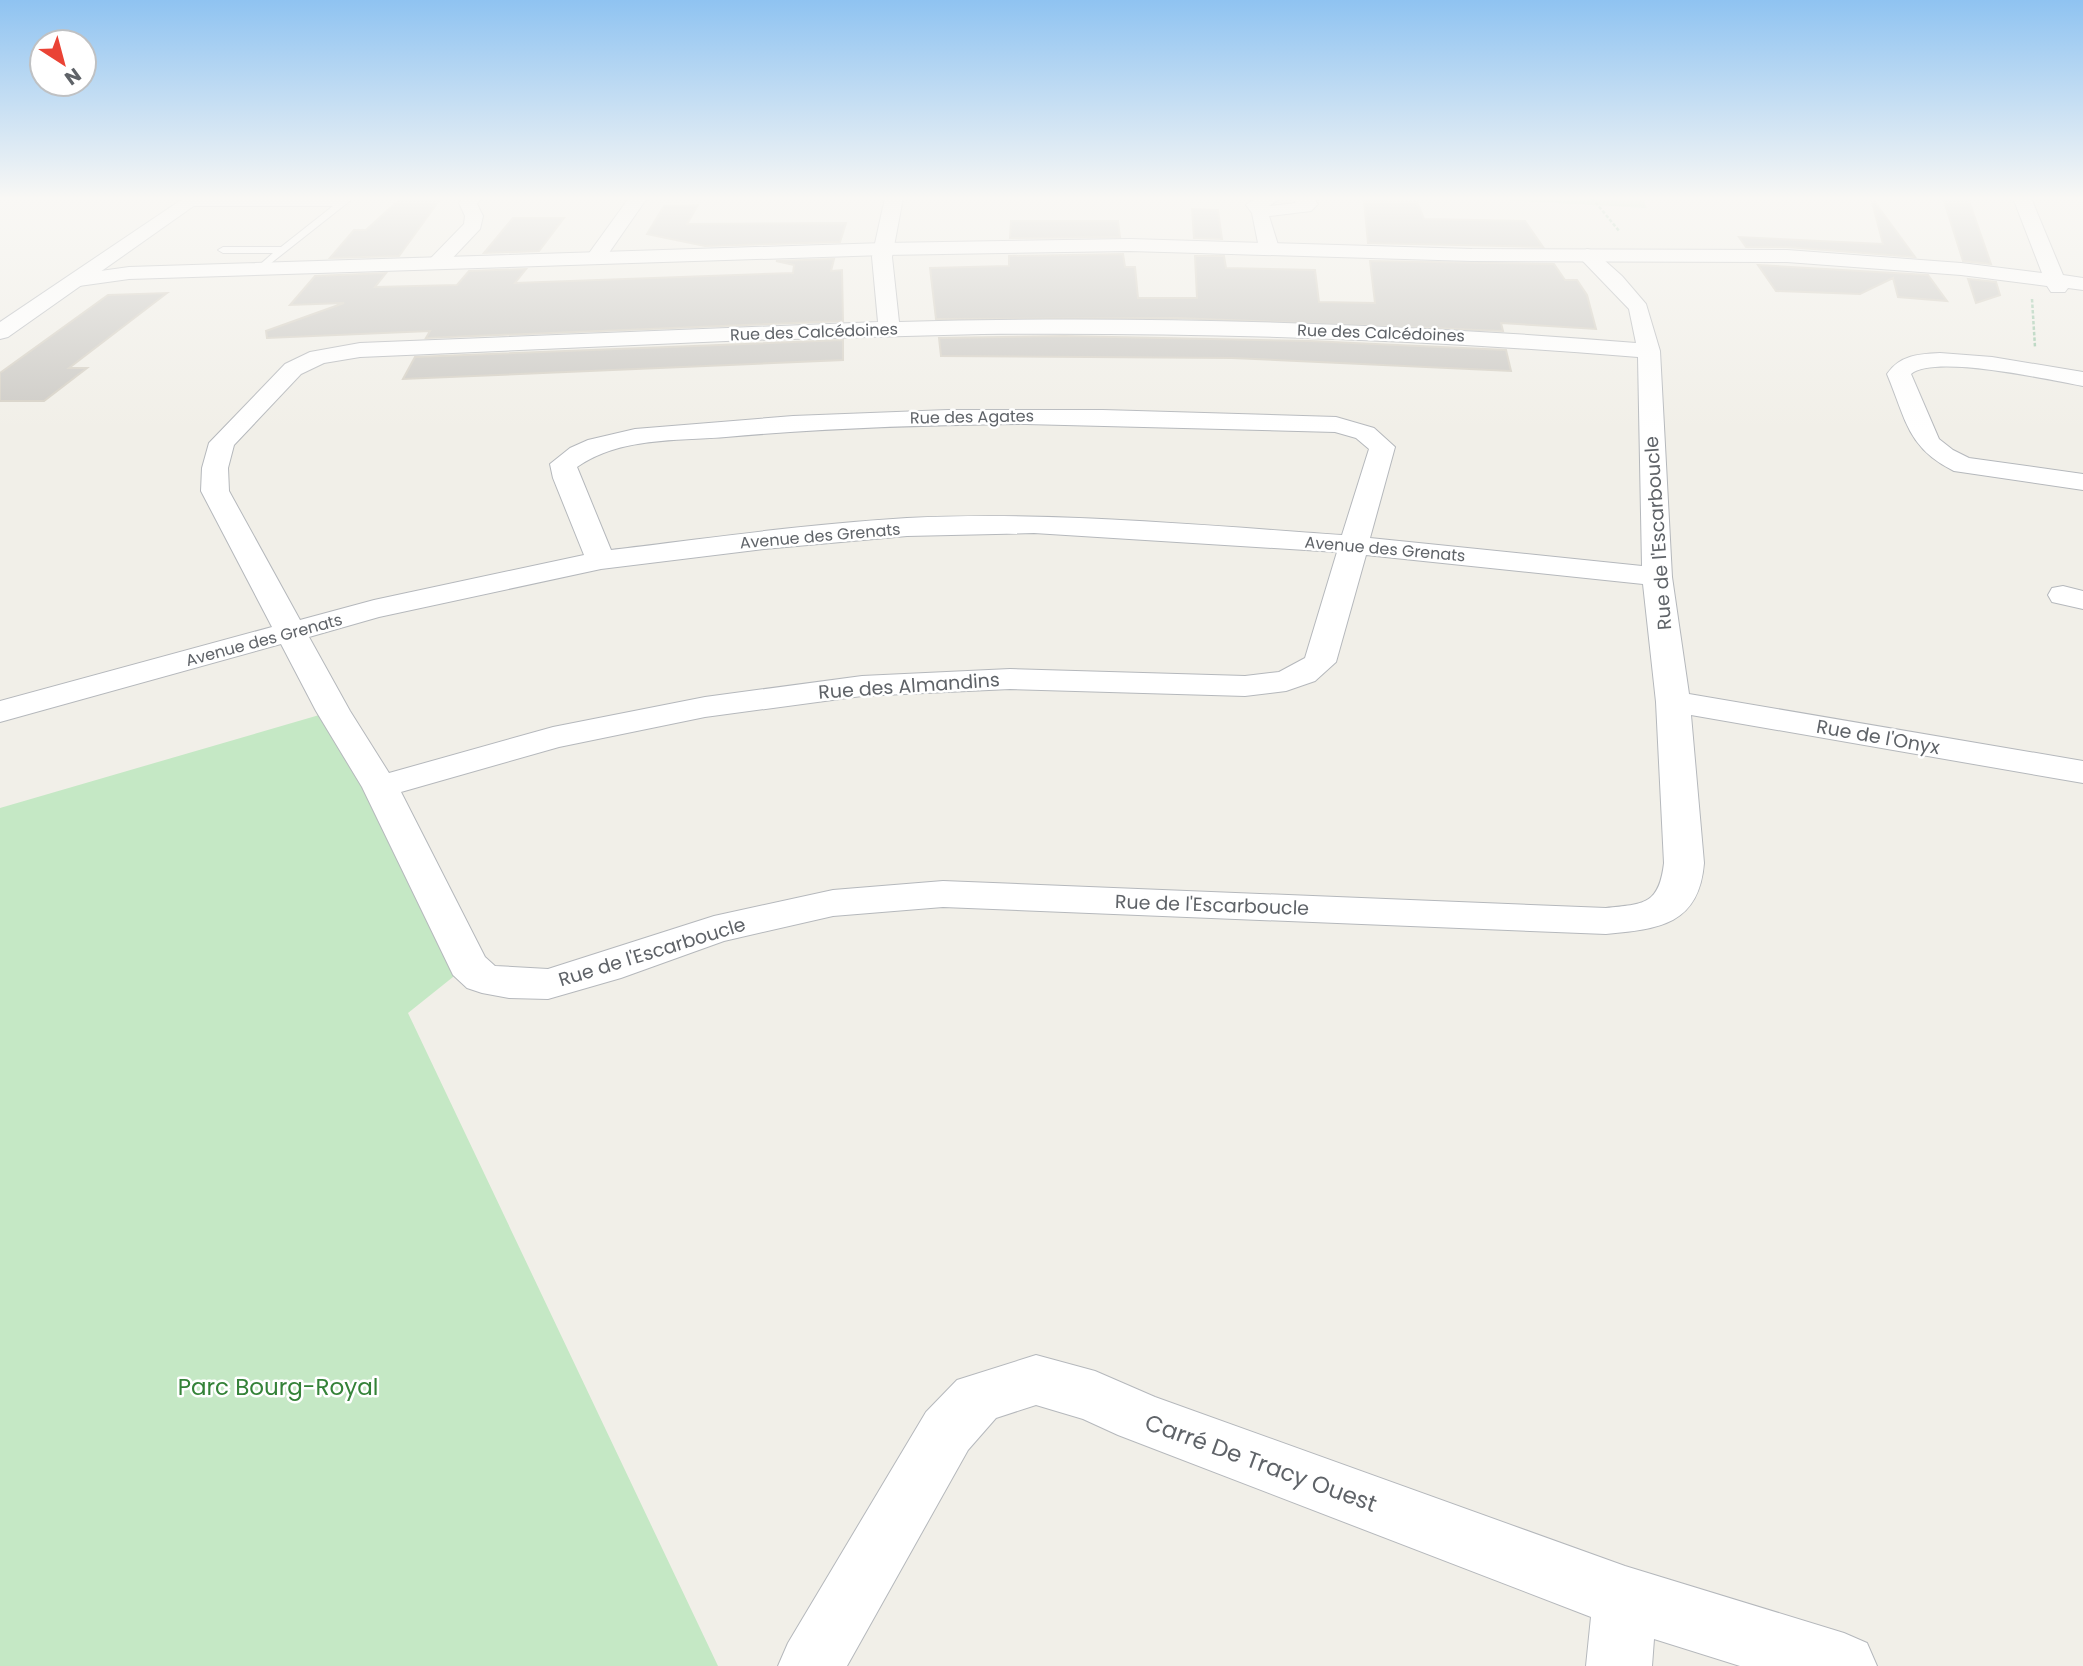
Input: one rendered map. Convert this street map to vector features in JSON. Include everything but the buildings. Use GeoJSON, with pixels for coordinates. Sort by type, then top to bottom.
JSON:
{"type":"FeatureCollection","features":[{"type":"Feature","properties":{"kind":"street"},"geometry":{"type":"LineString","coordinates":[[0,332],[84,276]]}},
{"type":"Feature","properties":{"kind":"street"},"geometry":{"type":"LineString","coordinates":[[79,279],[102,276]]}},
{"type":"Feature","properties":{"kind":"street"},"geometry":{"type":"LineString","coordinates":[[79,279],[120,283],[294,276]]}},
{"type":"Feature","properties":{"kind":"street"},"geometry":{"type":"LineString","coordinates":[[885,276],[889,328]]}},
{"type":"Feature","properties":{"kind":"street","name":"Rue de l'Escarboucle"},"geometry":{"type":"LineString","coordinates":[[290,632],[332,711],[380,788],[468,965],[482,978],[509,984],[548,984],[606,968],[714,930],[833,903],[943,894],[1606,921],[1644,917],[1673,904],[1683,885],[1673,702],[1657,577],[1649,351],[1639,308],[1608,276]]}},
{"type":"Feature","properties":{"kind":"street"},"geometry":{"type":"LineString","coordinates":[[1940,276],[2031,285],[2083,284]]}},
{"type":"Feature","properties":{"kind":"street"},"geometry":{"type":"LineString","coordinates":[[1983,276],[2057,284],[2083,292]]}},
{"type":"Feature","properties":{"kind":"street"},"geometry":{"type":"LineString","coordinates":[[2054,276],[2057,284]]}},
{"type":"Feature","properties":{"kind":"street","name":"Rue des Calcédoines"},"geometry":{"type":"LineString","coordinates":[[290,632],[215,491],[215,468],[222,443],[303,362],[360,350],[889,328],[1233,328],[1488,337],[1649,351]]}},
{"type":"Feature","properties":{"kind":"street"},"geometry":{"type":"LineString","coordinates":[[2083,379],[1955,360],[1926,360],[1905,366],[1899,374],[1928,443],[1944,456],[1963,465],[2083,482]]}},
{"type":"Feature","properties":{"kind":"street","name":"Rue des Agates"},"geometry":{"type":"LineString","coordinates":[[601,560],[566,478],[563,464],[594,445],[622,439],[792,422],[966,415],[1100,416],[1336,425],[1351,428],[1365,433],[1382,447],[1356,545]]}},
{"type":"Feature","properties":{"kind":"street","name":"Avenue des Grenats"},"geometry":{"type":"LineString","coordinates":[[0,712],[374,609],[601,560],[764,540],[907,527],[1034,525],[1356,545],[1657,577]]}},
{"type":"Feature","properties":{"kind":"street","name":"Rue des Almandins"},"geometry":{"type":"LineString","coordinates":[[380,788],[553,738],[705,707],[862,686],[1010,679],[1245,686],[1284,683],[1307,675],[1320,662],[1356,545]]}},
{"type":"Feature","properties":{"kind":"street","name":"Rue de l'Onyx"},"geometry":{"type":"LineString","coordinates":[[1673,702],[2083,772]]}},
{"type":"Feature","properties":{"kind":"street","name":"Carré De Tracy Ouest"},"geometry":{"type":"LineString","coordinates":[[811,1666],[947,1431],[977,1398],[1036,1380],[1095,1397],[1138,1417],[1625,1598],[1844,1666]]}},
{"type":"Feature","properties":{"kind":"street"},"geometry":{"type":"LineString","coordinates":[[1619,1666],[1625,1598]]}},
{"type":"Feature","properties":{"kind":"path"},"geometry":{"type":"LineString","coordinates":[[2031,285],[2036,372]]}},
{"type":"Feature","properties":{"kind":"green space","name":"Parc Bourg-Royal"},"geometry":{"type":"Polygon","coordinates":[[[333,711],[468,965],[408,1013],[718,1666],[0,1666],[0,808],[333,711]]]}}]}
